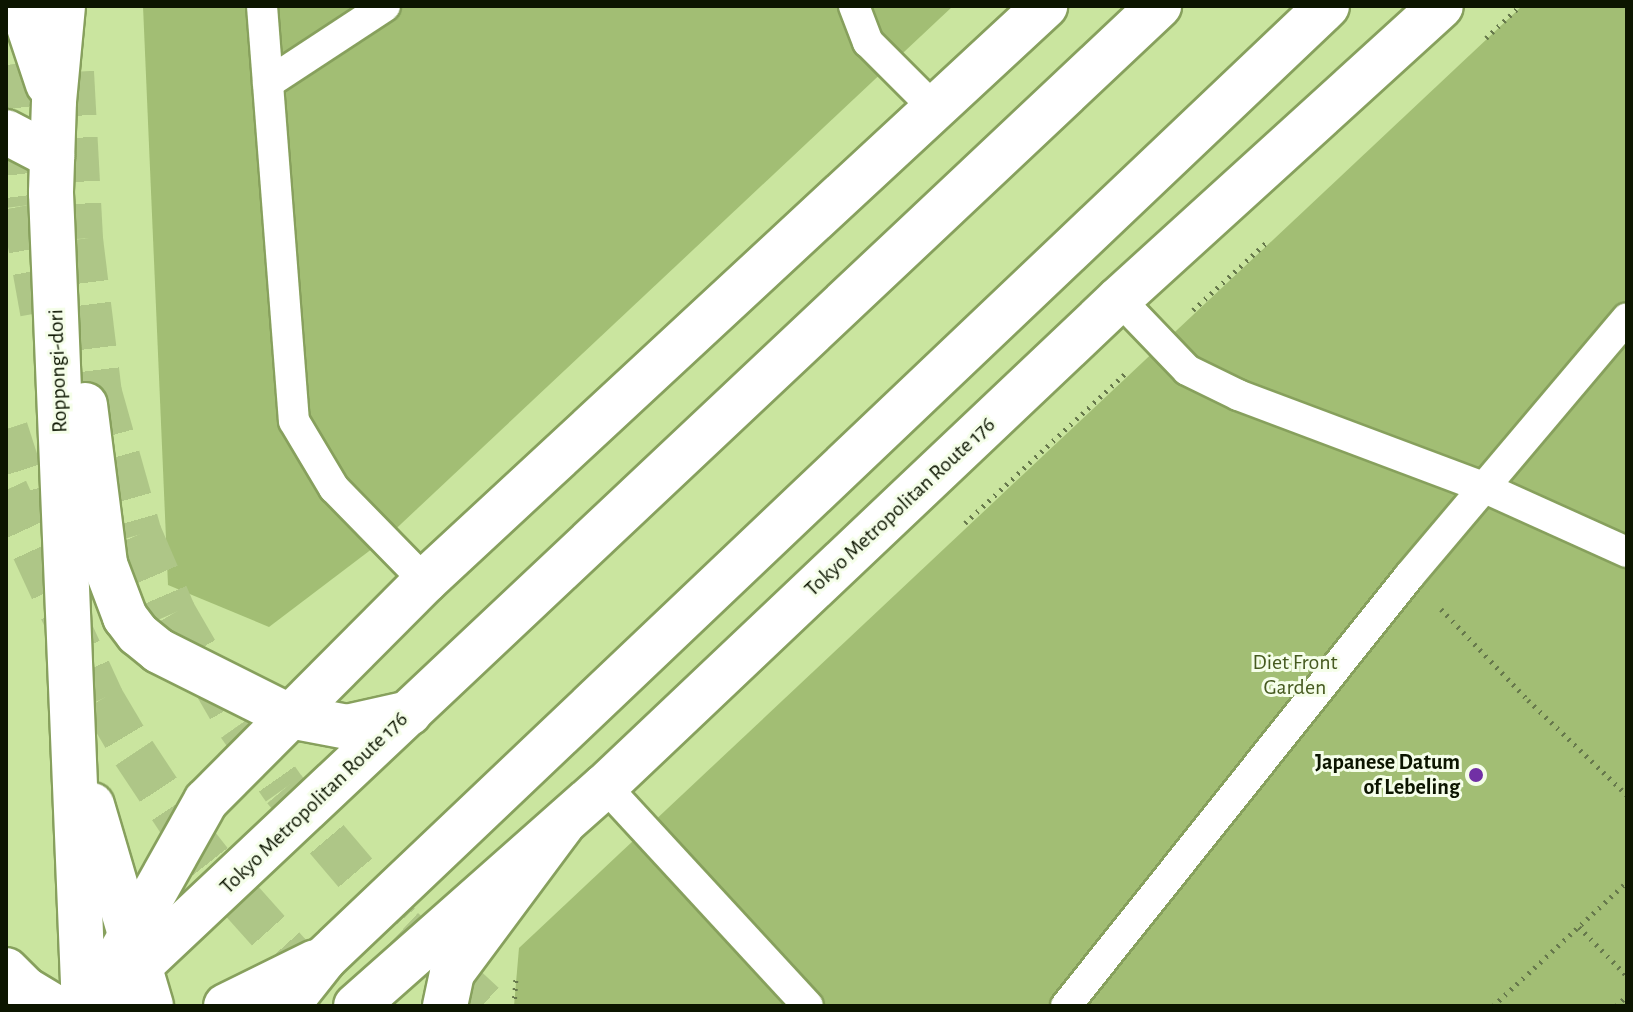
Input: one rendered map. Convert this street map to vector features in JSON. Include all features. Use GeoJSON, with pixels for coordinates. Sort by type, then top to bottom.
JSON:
{"type":"FeatureCollection","features":[{"type":"Feature","properties":{"kind":"main road"},"geometry":{"type":"LineString","coordinates":[[22,6],[54,101]]}},
{"type":"Feature","properties":{"kind":"main road","name":"Roppongi-dori"},"geometry":{"type":"LineString","coordinates":[[63,6],[54,101],[52,174],[84,1006]]}},
{"type":"Feature","properties":{"kind":"main road","name":"Tokyo Metropolitan Route 176"},"geometry":{"type":"LineString","coordinates":[[91,1006],[140,970],[206,801],[425,581],[1045,6]]}},
{"type":"Feature","properties":{"kind":"main road","name":"Tokyo Metropolitan Route 176"},"geometry":{"type":"LineString","coordinates":[[97,1006],[140,970],[1159,6]]}},
{"type":"Feature","properties":{"kind":"main road"},"geometry":{"type":"LineString","coordinates":[[287,1006],[325,958],[1327,6]]}},
{"type":"Feature","properties":{"kind":"main road","name":"Tokyo Metropolitan Route 176"},"geometry":{"type":"LineString","coordinates":[[356,1006],[605,786],[1119,299],[1441,6]]}},
{"type":"Feature","properties":{"kind":"main road"},"geometry":{"type":"LineString","coordinates":[[6,132],[52,174],[105,564],[125,617],[138,634],[159,651],[289,716],[347,727],[409,713]]}},
{"type":"Feature","properties":{"kind":"main road","name":"Roppongi-dori"},"geometry":{"type":"LineString","coordinates":[[72,737],[140,970]]}},
{"type":"Feature","properties":{"kind":"main road"},"geometry":{"type":"LineString","coordinates":[[445,1006],[452,973],[562,825]]}},
{"type":"Feature","properties":{"kind":"main road"},"geometry":{"type":"LineString","coordinates":[[226,1006],[325,958]]}},
{"type":"Feature","properties":{"kind":"main road"},"geometry":{"type":"LineString","coordinates":[[6,970],[25,989],[53,1006]]}},
{"type":"Feature","properties":{"kind":"main road"},"geometry":{"type":"LineString","coordinates":[[6,991],[15,1006]]}},
{"type":"Feature","properties":{"kind":"lane"},"geometry":{"type":"LineString","coordinates":[[262,6],[294,421],[334,488],[425,581]]}},
{"type":"Feature","properties":{"kind":"lane"},"geometry":{"type":"LineString","coordinates":[[268,83],[385,6]]}},
{"type":"Feature","properties":{"kind":"lane"},"geometry":{"type":"LineString","coordinates":[[854,6],[868,42],[934,108]]}},
{"type":"Feature","properties":{"kind":"lane"},"geometry":{"type":"LineString","coordinates":[[1119,299],[1187,370],[1238,395],[1485,488],[1627,552]]}},
{"type":"Feature","properties":{"kind":"lane"},"geometry":{"type":"LineString","coordinates":[[1066,1006],[1410,575],[1627,318]]}},
{"type":"Feature","properties":{"kind":"lane"},"geometry":{"type":"LineString","coordinates":[[605,786],[808,1006]]}},
{"type":"Feature","properties":{"kind":"path"},"geometry":{"type":"LineString","coordinates":[[1474,49],[1520,6]]}},
{"type":"Feature","properties":{"kind":"path"},"geometry":{"type":"LineString","coordinates":[[963,525],[1276,234]]}},
{"type":"Feature","properties":{"kind":"path"},"geometry":{"type":"LineString","coordinates":[[1410,575],[1528,700],[1627,795]]}},
{"type":"Feature","properties":{"kind":"path"},"geometry":{"type":"LineString","coordinates":[[1493,1006],[1627,882]]}},
{"type":"Feature","properties":{"kind":"path"},"geometry":{"type":"LineString","coordinates":[[1579,927],[1627,976]]}},
{"type":"Feature","properties":{"kind":"path"},"geometry":{"type":"LineString","coordinates":[[514,1006],[517,963]]}},
{"type":"Feature","properties":{"kind":"path"},"geometry":{"type":"LineString","coordinates":[[1616,1006],[1627,996]]}},
{"type":"Feature","properties":{"kind":"green space"},"geometry":{"type":"Polygon","coordinates":[[[143,6],[953,6],[385,539],[269,627],[168,585],[143,6]]]}},
{"type":"Feature","properties":{"kind":"green space","name":"Diet Front Garden"},"geometry":{"type":"Polygon","coordinates":[[[1522,6],[1627,6],[1627,1006],[514,1006],[519,948],[1522,6]]]}},
{"type":"Feature","properties":{"kind":"tunnel"},"geometry":{"type":"LineString","coordinates":[[6,65],[23,206],[42,312]]}},
{"type":"Feature","properties":{"kind":"tunnel"},"geometry":{"type":"LineString","coordinates":[[72,72],[81,239],[100,393],[140,534],[174,613],[239,725],[284,789],[403,929],[486,1006]]}},
{"type":"Feature","properties":{"kind":"tunnel"},"geometry":{"type":"LineString","coordinates":[[6,429],[34,516]]}},
{"type":"Feature","properties":{"kind":"tunnel"},"geometry":{"type":"LineString","coordinates":[[6,490],[102,699],[134,753],[183,827],[239,898],[289,954],[345,1006]]}},
{"type":"Feature","properties":{"kind":"place","name":"Japanese Datum of Lebeling"},"geometry":{"type":"Point","coordinates":[1476,775]}}]}
